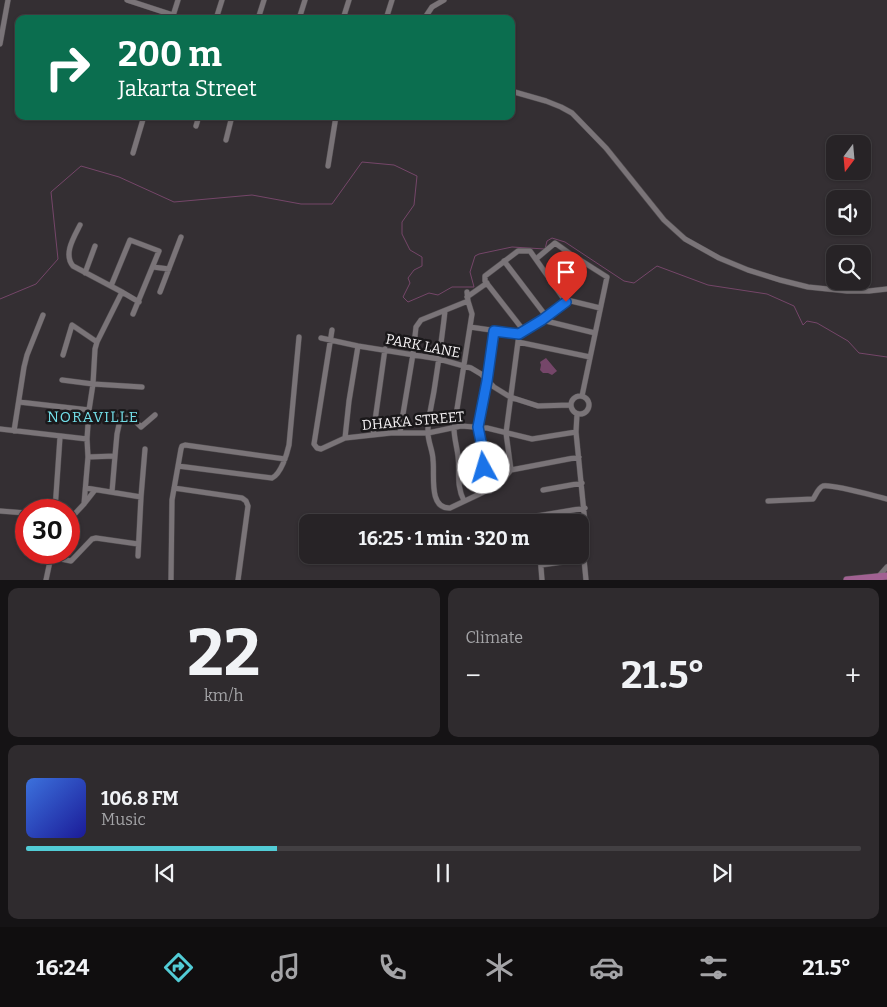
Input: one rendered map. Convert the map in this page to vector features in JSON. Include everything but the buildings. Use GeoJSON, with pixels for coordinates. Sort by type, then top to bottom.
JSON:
{"type":"FeatureCollection","features":[{"type":"Feature","properties":{"kind":"main road"},"geometry":{"type":"LineString","coordinates":[[847,580],[887,576]]}},
{"type":"Feature","properties":{"kind":"street"},"geometry":{"type":"LineString","coordinates":[[0,44],[8,0]]}},
{"type":"Feature","properties":{"kind":"street"},"geometry":{"type":"LineString","coordinates":[[127,0],[135,1],[168,15]]}},
{"type":"Feature","properties":{"kind":"street"},"geometry":{"type":"LineString","coordinates":[[174,15],[178,0]]}},
{"type":"Feature","properties":{"kind":"street"},"geometry":{"type":"LineString","coordinates":[[217,15],[222,0]]}},
{"type":"Feature","properties":{"kind":"street"},"geometry":{"type":"LineString","coordinates":[[259,15],[264,0]]}},
{"type":"Feature","properties":{"kind":"street"},"geometry":{"type":"LineString","coordinates":[[300,15],[305,0]]}},
{"type":"Feature","properties":{"kind":"street"},"geometry":{"type":"LineString","coordinates":[[344,15],[349,0]]}},
{"type":"Feature","properties":{"kind":"street"},"geometry":{"type":"LineString","coordinates":[[387,15],[392,0]]}},
{"type":"Feature","properties":{"kind":"street"},"geometry":{"type":"LineString","coordinates":[[432,8],[434,0]]}},
{"type":"Feature","properties":{"kind":"street"},"geometry":{"type":"LineString","coordinates":[[427,15],[432,8],[444,0]]}},
{"type":"Feature","properties":{"kind":"street"},"geometry":{"type":"LineString","coordinates":[[515,93],[546,101],[572,113],[606,148],[664,220],[685,239],[719,258],[748,270],[808,287],[847,291],[887,289]]}},
{"type":"Feature","properties":{"kind":"street"},"geometry":{"type":"LineString","coordinates":[[133,152],[143,120]]}},
{"type":"Feature","properties":{"kind":"street"},"geometry":{"type":"LineString","coordinates":[[196,126],[198,120]]}},
{"type":"Feature","properties":{"kind":"street"},"geometry":{"type":"LineString","coordinates":[[226,140],[231,120]]}},
{"type":"Feature","properties":{"kind":"street"},"geometry":{"type":"LineString","coordinates":[[328,166],[335,120]]}},
{"type":"Feature","properties":{"kind":"street"},"geometry":{"type":"LineString","coordinates":[[80,225],[68,257],[73,266],[139,302]]}},
{"type":"Feature","properties":{"kind":"street"},"geometry":{"type":"LineString","coordinates":[[160,292],[181,237]]}},
{"type":"Feature","properties":{"kind":"street"},"geometry":{"type":"LineString","coordinates":[[111,286],[130,240],[159,251],[133,314]]}},
{"type":"Feature","properties":{"kind":"street"},"geometry":{"type":"LineString","coordinates":[[536,259],[555,243],[607,277],[582,396]]}},
{"type":"Feature","properties":{"kind":"street"},"geometry":{"type":"LineString","coordinates":[[85,273],[95,246]]}},
{"type":"Feature","properties":{"kind":"street"},"geometry":{"type":"LineString","coordinates":[[522,333],[485,280],[485,276],[518,251],[530,251],[566,301],[600,308]]}},
{"type":"Feature","properties":{"kind":"street"},"geometry":{"type":"LineString","coordinates":[[511,470],[506,433],[518,342],[522,333],[566,301],[569,253]]}},
{"type":"Feature","properties":{"kind":"street"},"geometry":{"type":"LineString","coordinates":[[504,261],[544,318],[595,333]]}},
{"type":"Feature","properties":{"kind":"street"},"geometry":{"type":"LineString","coordinates":[[153,267],[169,269]]}},
{"type":"Feature","properties":{"kind":"street"},"geometry":{"type":"LineString","coordinates":[[400,432],[418,323],[421,320],[445,311],[487,283]]}},
{"type":"Feature","properties":{"kind":"street"},"geometry":{"type":"LineString","coordinates":[[84,504],[89,410],[95,349],[122,292]]}},
{"type":"Feature","properties":{"kind":"street"},"geometry":{"type":"LineString","coordinates":[[464,501],[459,487],[458,456],[454,428],[472,314],[467,297]]}},
{"type":"Feature","properties":{"kind":"street"},"geometry":{"type":"LineString","coordinates":[[445,311],[428,433],[433,459],[434,486],[439,505],[444,508],[450,508],[488,490],[501,482],[511,470],[579,457]]}},
{"type":"Feature","properties":{"kind":"street"},"geometry":{"type":"LineString","coordinates":[[14,431],[27,355],[43,315]]}},
{"type":"Feature","properties":{"kind":"street"},"geometry":{"type":"LineString","coordinates":[[63,355],[70,324],[97,342]]}},
{"type":"Feature","properties":{"kind":"street"},"geometry":{"type":"LineString","coordinates":[[470,327],[522,333]]}},
{"type":"Feature","properties":{"kind":"street"},"geometry":{"type":"LineString","coordinates":[[330,341],[332,330]]}},
{"type":"Feature","properties":{"kind":"street"},"geometry":{"type":"LineString","coordinates":[[488,490],[485,484],[483,452],[478,427],[494,331]]}},
{"type":"Feature","properties":{"kind":"street"},"geometry":{"type":"LineString","coordinates":[[178,466],[272,478],[277,475],[289,445],[299,337]]}},
{"type":"Feature","properties":{"kind":"street","name":"PARK LANE"},"geometry":{"type":"LineString","coordinates":[[321,338],[439,359],[471,368],[481,374],[494,388],[510,397],[538,406],[570,406]]}},
{"type":"Feature","properties":{"kind":"street","name":"DHAKA STREET"},"geometry":{"type":"LineString","coordinates":[[330,341],[314,444],[317,448],[321,449],[345,438],[400,432],[428,433],[460,426],[486,428],[532,439],[576,432]]}},
{"type":"Feature","properties":{"kind":"street"},"geometry":{"type":"LineString","coordinates":[[518,342],[590,357]]}},
{"type":"Feature","properties":{"kind":"street"},"geometry":{"type":"LineString","coordinates":[[345,438],[358,346]]}},
{"type":"Feature","properties":{"kind":"street"},"geometry":{"type":"LineString","coordinates":[[373,434],[385,349]]}},
{"type":"Feature","properties":{"kind":"street"},"geometry":{"type":"LineString","coordinates":[[62,380],[142,387]]}},
{"type":"Feature","properties":{"kind":"street"},"geometry":{"type":"LineString","coordinates":[[582,396],[587,400],[589,408],[586,413],[580,415],[572,411],[570,406],[574,398],[582,396]]}},
{"type":"Feature","properties":{"kind":"street"},"geometry":{"type":"LineString","coordinates":[[19,402],[89,410]]}},
{"type":"Feature","properties":{"kind":"street"},"geometry":{"type":"LineString","coordinates":[[577,414],[576,432],[584,514]]}},
{"type":"Feature","properties":{"kind":"street"},"geometry":{"type":"LineString","coordinates":[[112,492],[120,420],[122,418],[133,418],[141,427],[154,415]]}},
{"type":"Feature","properties":{"kind":"street"},"geometry":{"type":"LineString","coordinates":[[0,429],[87,439]]}},
{"type":"Feature","properties":{"kind":"street"},"geometry":{"type":"LineString","coordinates":[[56,499],[60,437]]}},
{"type":"Feature","properties":{"kind":"street"},"geometry":{"type":"LineString","coordinates":[[171,580],[172,500],[182,446],[285,458]]}},
{"type":"Feature","properties":{"kind":"street"},"geometry":{"type":"LineString","coordinates":[[138,556],[145,449]]}},
{"type":"Feature","properties":{"kind":"street"},"geometry":{"type":"LineString","coordinates":[[88,457],[115,456]]}},
{"type":"Feature","properties":{"kind":"street"},"geometry":{"type":"LineString","coordinates":[[543,490],[582,483]]}},
{"type":"Feature","properties":{"kind":"street"},"geometry":{"type":"LineString","coordinates":[[768,501],[813,499],[822,486],[832,486],[887,499]]}},
{"type":"Feature","properties":{"kind":"street"},"geometry":{"type":"LineString","coordinates":[[86,488],[141,497]]}},
{"type":"Feature","properties":{"kind":"street"},"geometry":{"type":"LineString","coordinates":[[174,488],[242,498],[246,501],[248,506],[238,580]]}},
{"type":"Feature","properties":{"kind":"street"},"geometry":{"type":"LineString","coordinates":[[80,508],[95,490]]}},
{"type":"Feature","properties":{"kind":"street"},"geometry":{"type":"LineString","coordinates":[[549,514],[584,508]]}},
{"type":"Feature","properties":{"kind":"street"},"geometry":{"type":"LineString","coordinates":[[0,511],[15,512]]}},
{"type":"Feature","properties":{"kind":"street"},"geometry":{"type":"LineString","coordinates":[[80,550],[92,539],[96,538],[138,544]]}},
{"type":"Feature","properties":{"kind":"street"},"geometry":{"type":"LineString","coordinates":[[46,580],[49,564]]}},
{"type":"Feature","properties":{"kind":"street"},"geometry":{"type":"LineString","coordinates":[[542,580],[541,565],[550,564]]}},
{"type":"Feature","properties":{"kind":"street"},"geometry":{"type":"LineString","coordinates":[[584,564],[586,580]]}},
{"type":"Feature","properties":{"kind":"street"},"geometry":{"type":"LineString","coordinates":[[879,576],[887,567]]}},
{"type":"Feature","properties":{"kind":"shaded area"},"geometry":{"type":"Polygon","coordinates":[[[546,358],[557,371],[552,375],[543,373],[540,370],[540,362],[546,358]]]}},
{"type":"Feature","properties":{"kind":"waterway"},"geometry":{"type":"LineString","coordinates":[[0,299],[36,284],[58,259],[51,192],[81,166],[119,177],[174,202],[252,195],[301,204],[332,204],[362,162],[394,165],[417,176],[414,205],[402,222],[402,234],[410,250],[422,257],[422,266],[414,270],[408,278],[410,283],[403,297],[408,302],[429,293],[438,295],[452,287],[474,287],[470,272],[475,256],[479,254],[512,247],[545,249],[547,241],[552,238],[565,242],[624,281],[634,283],[657,266],[708,285],[767,294],[794,306],[803,325],[807,321],[817,323],[848,341],[859,353],[887,357]]}},
{"type":"Feature","properties":{"kind":"district","name":"NORAVILLE"},"geometry":{"type":"Point","coordinates":[93,417]}},
{"type":"Feature","properties":{"kind":"route"},"geometry":{"type":"LineString","coordinates":[[484,468],[478,427],[494,331],[519,334],[566,302]]}}]}
